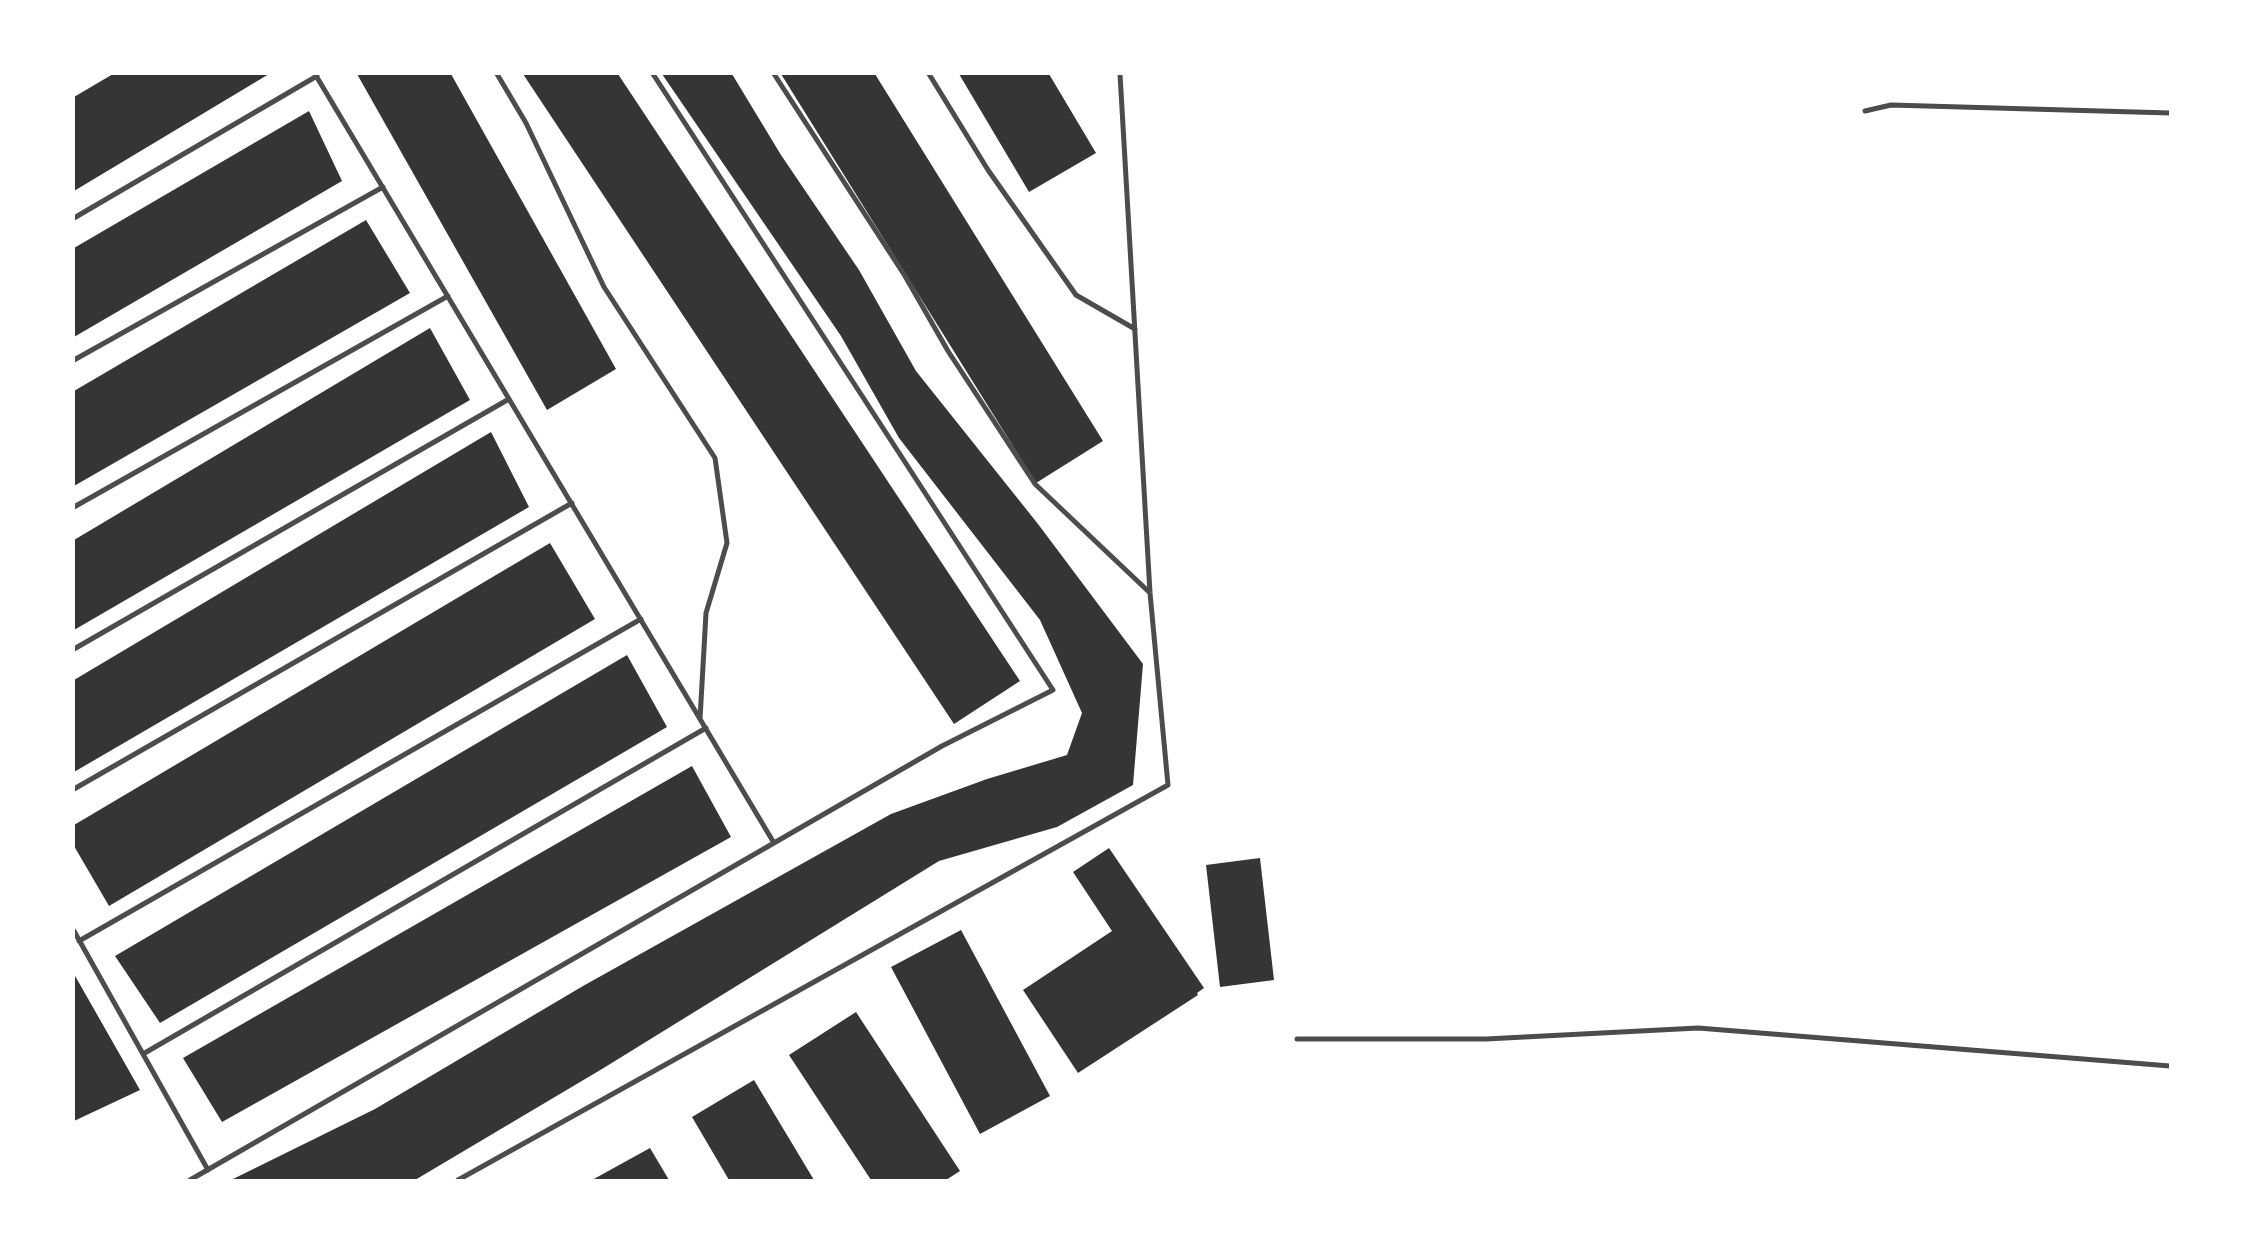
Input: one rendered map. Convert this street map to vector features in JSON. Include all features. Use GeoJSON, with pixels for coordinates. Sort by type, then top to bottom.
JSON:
{"type":"FeatureCollection","features":[{"type":"Feature","properties":{"kind":"lane"},"geometry":{"type":"LineString","coordinates":[[497,74],[526,123],[604,287],[715,457],[727,543],[706,613],[700,719]]}},
{"type":"Feature","properties":{"kind":"lane"},"geometry":{"type":"LineString","coordinates":[[190,1181],[942,746],[1053,690],[653,74]]}},
{"type":"Feature","properties":{"kind":"lane"},"geometry":{"type":"LineString","coordinates":[[774,74],[1035,484],[1150,593]]}},
{"type":"Feature","properties":{"kind":"lane"},"geometry":{"type":"LineString","coordinates":[[929,74],[988,170],[1076,295],[1135,329]]}},
{"type":"Feature","properties":{"kind":"lane"},"geometry":{"type":"LineString","coordinates":[[458,1181],[1168,785],[1150,593],[1120,74]]}},
{"type":"Feature","properties":{"kind":"lane"},"geometry":{"type":"LineString","coordinates":[[74,218],[316,75],[774,843]]}},
{"type":"Feature","properties":{"kind":"lane"},"geometry":{"type":"LineString","coordinates":[[1865,111],[1891,105],[2171,113]]}},
{"type":"Feature","properties":{"kind":"lane"},"geometry":{"type":"LineString","coordinates":[[74,360],[383,187]]}},
{"type":"Feature","properties":{"kind":"lane"},"geometry":{"type":"LineString","coordinates":[[74,507],[448,296]]}},
{"type":"Feature","properties":{"kind":"lane"},"geometry":{"type":"LineString","coordinates":[[74,649],[509,399]]}},
{"type":"Feature","properties":{"kind":"lane"},"geometry":{"type":"LineString","coordinates":[[74,789],[572,503]]}},
{"type":"Feature","properties":{"kind":"lane"},"geometry":{"type":"LineString","coordinates":[[79,941],[641,619]]}},
{"type":"Feature","properties":{"kind":"lane"},"geometry":{"type":"LineString","coordinates":[[143,1054],[706,728]]}},
{"type":"Feature","properties":{"kind":"lane"},"geometry":{"type":"LineString","coordinates":[[74,932],[208,1170]]}},
{"type":"Feature","properties":{"kind":"lane"},"geometry":{"type":"LineString","coordinates":[[1297,1039],[1486,1039],[1699,1028],[2171,1066]]}},
{"type":"Feature","properties":{"kind":"building"},"geometry":{"type":"Polygon","coordinates":[[[113,74],[269,74],[74,191],[74,97],[113,74]]]}},
{"type":"Feature","properties":{"kind":"building"},"geometry":{"type":"Polygon","coordinates":[[[357,74],[451,74],[616,369],[547,410],[357,74]]]}},
{"type":"Feature","properties":{"kind":"building"},"geometry":{"type":"Polygon","coordinates":[[[523,74],[618,74],[1020,681],[954,724],[523,74]]]}},
{"type":"Feature","properties":{"kind":"building"},"geometry":{"type":"Polygon","coordinates":[[[662,74],[732,74],[781,155],[859,270],[916,371],[1038,524],[1143,664],[1133,785],[1057,827],[939,861],[602,1069],[415,1180],[231,1180],[375,1109],[583,986],[891,814],[987,779],[1067,755],[1082,713],[1040,620],[899,438],[841,336],[662,74]]]}},
{"type":"Feature","properties":{"kind":"building"},"geometry":{"type":"Polygon","coordinates":[[[781,74],[875,74],[1103,441],[1036,483],[781,74]]]}},
{"type":"Feature","properties":{"kind":"building"},"geometry":{"type":"Polygon","coordinates":[[[959,74],[1049,74],[1096,153],[1029,192],[959,74]]]}},
{"type":"Feature","properties":{"kind":"building"},"geometry":{"type":"Polygon","coordinates":[[[309,111],[342,181],[74,337],[74,248],[309,111]]]}},
{"type":"Feature","properties":{"kind":"building"},"geometry":{"type":"Polygon","coordinates":[[[366,220],[410,293],[74,486],[74,391],[366,220]]]}},
{"type":"Feature","properties":{"kind":"building"},"geometry":{"type":"Polygon","coordinates":[[[430,328],[470,400],[74,630],[74,540],[430,328]]]}},
{"type":"Feature","properties":{"kind":"building"},"geometry":{"type":"Polygon","coordinates":[[[491,432],[529,507],[74,772],[74,680],[491,432]]]}},
{"type":"Feature","properties":{"kind":"building"},"geometry":{"type":"Polygon","coordinates":[[[550,543],[595,619],[109,906],[74,846],[74,825],[550,543]]]}},
{"type":"Feature","properties":{"kind":"building"},"geometry":{"type":"Polygon","coordinates":[[[627,655],[667,727],[160,1023],[115,956],[627,655]]]}},
{"type":"Feature","properties":{"kind":"building"},"geometry":{"type":"Polygon","coordinates":[[[692,766],[731,837],[222,1122],[183,1058],[692,766]]]}},
{"type":"Feature","properties":{"kind":"building"},"geometry":{"type":"Polygon","coordinates":[[[1109,848],[1204,988],[1198,995],[1078,1073],[1023,990],[1112,931],[1073,872],[1109,848]]]}},
{"type":"Feature","properties":{"kind":"building"},"geometry":{"type":"Polygon","coordinates":[[[1260,858],[1274,980],[1220,987],[1206,865],[1260,858]]]}},
{"type":"Feature","properties":{"kind":"building"},"geometry":{"type":"Polygon","coordinates":[[[961,930],[1050,1096],[980,1134],[891,967],[961,930]]]}},
{"type":"Feature","properties":{"kind":"building"},"geometry":{"type":"Polygon","coordinates":[[[74,974],[140,1090],[74,1121],[74,974]]]}},
{"type":"Feature","properties":{"kind":"building"},"geometry":{"type":"Polygon","coordinates":[[[856,1012],[960,1171],[946,1180],[871,1180],[789,1055],[856,1012]]]}},
{"type":"Feature","properties":{"kind":"building"},"geometry":{"type":"Polygon","coordinates":[[[754,1080],[814,1180],[729,1180],[692,1117],[754,1080]]]}},
{"type":"Feature","properties":{"kind":"building"},"geometry":{"type":"Polygon","coordinates":[[[650,1148],[669,1180],[592,1180],[650,1148]]]}}]}
